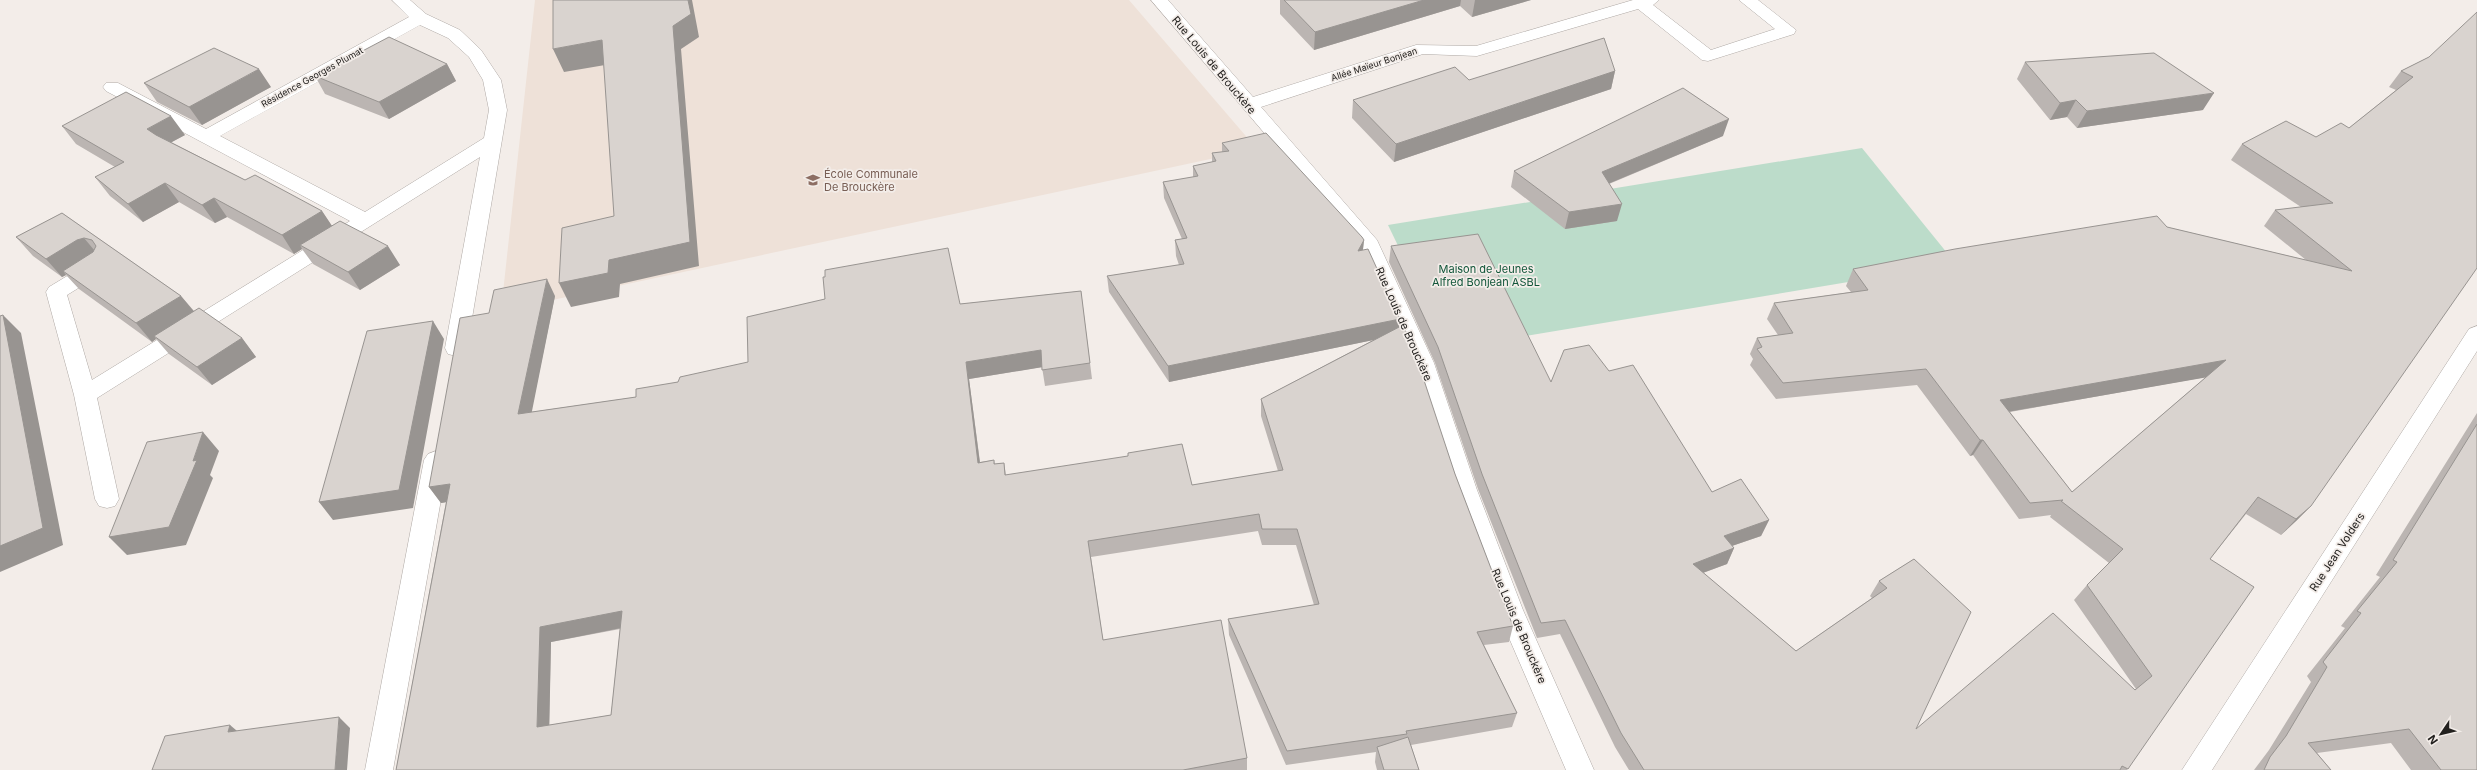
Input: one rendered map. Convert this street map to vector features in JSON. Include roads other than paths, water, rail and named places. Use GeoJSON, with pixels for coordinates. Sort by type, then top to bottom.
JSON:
{"type":"FeatureCollection","features":[{"type":"Feature","properties":{"kind":"street"},"geometry":{"type":"LineString","coordinates":[[400,0],[420,18],[454,34],[475,54],[492,80],[498,110],[494,140],[453,365]]}},
{"type":"Feature","properties":{"kind":"street","name":"Rue Louis de Brouckère"},"geometry":{"type":"LineString","coordinates":[[1159,0],[1248,105],[1367,240],[1423,363],[1465,490],[1510,610],[1580,770]]}},
{"type":"Feature","properties":{"kind":"street","name":"Allée Maïeur Bonjean"},"geometry":{"type":"LineString","coordinates":[[1248,105],[1422,48],[1476,51],[1646,1],[1708,56],[1788,30],[1747,0]]}},
{"type":"Feature","properties":{"kind":"street","name":"Résidence Georges Plumat"},"geometry":{"type":"LineString","coordinates":[[205,137],[420,18]]}},
{"type":"Feature","properties":{"kind":"street"},"geometry":{"type":"LineString","coordinates":[[112,88],[365,220]]}},
{"type":"Feature","properties":{"kind":"street"},"geometry":{"type":"LineString","coordinates":[[85,395],[494,140]]}},
{"type":"Feature","properties":{"kind":"street"},"geometry":{"type":"LineString","coordinates":[[100,265],[56,292],[85,395],[107,499]]}},
{"type":"Feature","properties":{"kind":"street","name":"Rue Jean Volders"},"geometry":{"type":"LineString","coordinates":[[2196,770],[2477,334]]}},
{"type":"Feature","properties":{"kind":"street"},"geometry":{"type":"LineString","coordinates":[[380,770],[440,435]]}},
{"type":"Feature","properties":{"kind":"place","name":"École Communale De Brouckère"},"geometry":{"type":"Point","coordinates":[813,180]}},
{"type":"Feature","properties":{"kind":"park label","name":"Maison de Jeunes Alfred Bonjean ASBL"},"geometry":{"type":"Point","coordinates":[1486,275]}}]}
